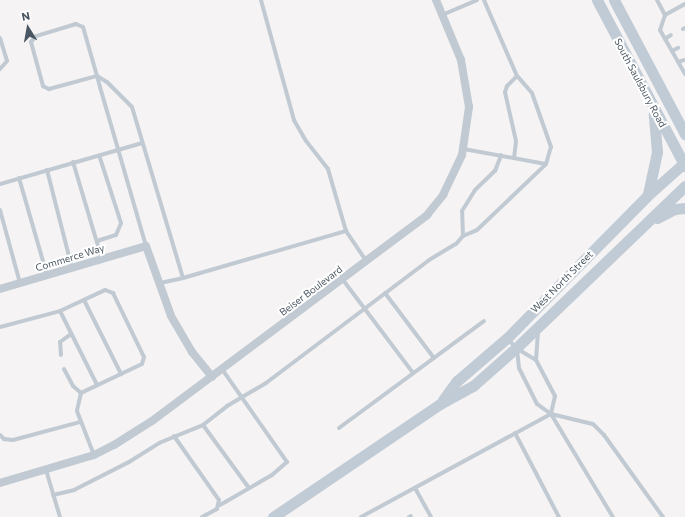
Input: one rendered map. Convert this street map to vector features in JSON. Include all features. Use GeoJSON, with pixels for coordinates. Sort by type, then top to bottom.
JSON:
{"type":"FeatureCollection","features":[{"type":"Feature","properties":{"kind":"main road","name":"South Saulsbury Road"},"geometry":{"type":"LineString","coordinates":[[597,0],[684,164]]}},
{"type":"Feature","properties":{"kind":"main road","name":"South Saulsbury Road"},"geometry":{"type":"LineString","coordinates":[[614,0],[685,134]]}},
{"type":"Feature","properties":{"kind":"main road"},"geometry":{"type":"LineString","coordinates":[[665,95],[685,114]]}},
{"type":"Feature","properties":{"kind":"main road"},"geometry":{"type":"LineString","coordinates":[[647,196],[653,179],[657,152],[653,107]]}},
{"type":"Feature","properties":{"kind":"main road","name":"West North Street"},"geometry":{"type":"LineString","coordinates":[[440,404],[457,381],[507,338],[647,196],[684,164]]}},
{"type":"Feature","properties":{"kind":"main road","name":"West North Street"},"geometry":{"type":"LineString","coordinates":[[273,517],[440,404],[473,386],[516,348],[685,186]]}},
{"type":"Feature","properties":{"kind":"main road"},"geometry":{"type":"LineString","coordinates":[[640,229],[670,211],[685,208]]}},
{"type":"Feature","properties":{"kind":"street","name":"Beiser Boulevard"},"geometry":{"type":"LineString","coordinates":[[0,483],[94,455],[152,421],[343,280],[428,215],[454,175],[464,149],[469,107],[466,84],[460,60],[436,0]]}},
{"type":"Feature","properties":{"kind":"street","name":"Commerce Way"},"geometry":{"type":"LineString","coordinates":[[0,289],[146,246]]}},
{"type":"Feature","properties":{"kind":"street"},"geometry":{"type":"LineString","coordinates":[[146,246],[158,283],[181,335],[212,377]]}},
{"type":"Feature","properties":{"kind":"lane"},"geometry":{"type":"LineString","coordinates":[[261,0],[294,120],[306,141],[328,169],[346,231],[367,262]]}},
{"type":"Feature","properties":{"kind":"lane"},"geometry":{"type":"LineString","coordinates":[[442,15],[478,0]]}},
{"type":"Feature","properties":{"kind":"lane"},"geometry":{"type":"LineString","coordinates":[[54,495],[74,490],[130,462],[174,436],[203,425],[266,383],[429,260],[456,244],[463,236],[478,230],[546,164],[551,146],[532,93],[517,76],[484,0]]}},
{"type":"Feature","properties":{"kind":"lane"},"geometry":{"type":"LineString","coordinates":[[657,0],[665,15]]}},
{"type":"Feature","properties":{"kind":"lane"},"geometry":{"type":"LineString","coordinates":[[685,4],[665,15],[660,30],[685,74]]}},
{"type":"Feature","properties":{"kind":"lane"},"geometry":{"type":"LineString","coordinates":[[146,246],[97,76],[83,27],[76,24],[36,36],[31,42],[43,86],[48,89],[97,76],[107,82],[129,102],[183,278]]}},
{"type":"Feature","properties":{"kind":"lane"},"geometry":{"type":"LineString","coordinates":[[665,39],[671,35]]}},
{"type":"Feature","properties":{"kind":"lane"},"geometry":{"type":"LineString","coordinates":[[0,38],[7,61],[0,69]]}},
{"type":"Feature","properties":{"kind":"lane"},"geometry":{"type":"LineString","coordinates":[[672,50],[678,48]]}},
{"type":"Feature","properties":{"kind":"lane"},"geometry":{"type":"LineString","coordinates":[[678,62],[684,60]]}},
{"type":"Feature","properties":{"kind":"lane"},"geometry":{"type":"LineString","coordinates":[[514,158],[516,141],[505,89],[517,76]]}},
{"type":"Feature","properties":{"kind":"lane"},"geometry":{"type":"LineString","coordinates":[[0,184],[142,143]]}},
{"type":"Feature","properties":{"kind":"lane"},"geometry":{"type":"LineString","coordinates":[[464,149],[546,164]]}},
{"type":"Feature","properties":{"kind":"lane"},"geometry":{"type":"LineString","coordinates":[[97,241],[116,235],[121,224],[99,155]]}},
{"type":"Feature","properties":{"kind":"lane"},"geometry":{"type":"LineString","coordinates":[[463,236],[462,211],[475,190],[495,171],[501,155]]}},
{"type":"Feature","properties":{"kind":"lane"},"geometry":{"type":"LineString","coordinates":[[74,162],[102,259]]}},
{"type":"Feature","properties":{"kind":"lane"},"geometry":{"type":"LineString","coordinates":[[47,170],[72,268]]}},
{"type":"Feature","properties":{"kind":"lane"},"geometry":{"type":"LineString","coordinates":[[19,178],[47,275]]}},
{"type":"Feature","properties":{"kind":"lane"},"geometry":{"type":"LineString","coordinates":[[0,210],[20,284]]}},
{"type":"Feature","properties":{"kind":"lane"},"geometry":{"type":"LineString","coordinates":[[158,283],[183,278],[346,231]]}},
{"type":"Feature","properties":{"kind":"lane"},"geometry":{"type":"LineString","coordinates":[[343,280],[413,373]]}},
{"type":"Feature","properties":{"kind":"lane"},"geometry":{"type":"LineString","coordinates":[[0,327],[60,311],[105,290],[113,293],[144,357],[142,364],[81,393],[77,406],[80,422],[94,455]]}},
{"type":"Feature","properties":{"kind":"lane"},"geometry":{"type":"LineString","coordinates":[[385,293],[434,358]]}},
{"type":"Feature","properties":{"kind":"lane"},"geometry":{"type":"LineString","coordinates":[[84,300],[121,374]]}},
{"type":"Feature","properties":{"kind":"lane"},"geometry":{"type":"LineString","coordinates":[[60,311],[97,385]]}},
{"type":"Feature","properties":{"kind":"lane"},"geometry":{"type":"LineString","coordinates":[[339,428],[484,321]]}},
{"type":"Feature","properties":{"kind":"lane"},"geometry":{"type":"LineString","coordinates":[[536,360],[538,327]]}},
{"type":"Feature","properties":{"kind":"lane"},"geometry":{"type":"LineString","coordinates":[[61,355],[60,342],[71,334]]}},
{"type":"Feature","properties":{"kind":"lane"},"geometry":{"type":"LineString","coordinates":[[507,338],[516,348],[536,360],[555,396],[551,414],[613,517]]}},
{"type":"Feature","properties":{"kind":"lane"},"geometry":{"type":"LineString","coordinates":[[516,348],[519,368],[537,404],[551,414],[593,424],[604,435],[663,517]]}},
{"type":"Feature","properties":{"kind":"lane"},"geometry":{"type":"LineString","coordinates":[[64,369],[73,386],[81,393]]}},
{"type":"Feature","properties":{"kind":"lane"},"geometry":{"type":"LineString","coordinates":[[202,517],[272,475],[287,462],[222,369]]}},
{"type":"Feature","properties":{"kind":"lane"},"geometry":{"type":"LineString","coordinates":[[362,517],[551,414]]}},
{"type":"Feature","properties":{"kind":"lane"},"geometry":{"type":"LineString","coordinates":[[0,435],[8,441],[80,422]]}},
{"type":"Feature","properties":{"kind":"lane"},"geometry":{"type":"LineString","coordinates":[[203,425],[249,488]]}},
{"type":"Feature","properties":{"kind":"lane"},"geometry":{"type":"LineString","coordinates":[[515,433],[559,517]]}},
{"type":"Feature","properties":{"kind":"lane"},"geometry":{"type":"LineString","coordinates":[[174,436],[220,505]]}},
{"type":"Feature","properties":{"kind":"lane"},"geometry":{"type":"LineString","coordinates":[[46,470],[60,517]]}},
{"type":"Feature","properties":{"kind":"lane"},"geometry":{"type":"LineString","coordinates":[[415,488],[431,517]]}}]}
